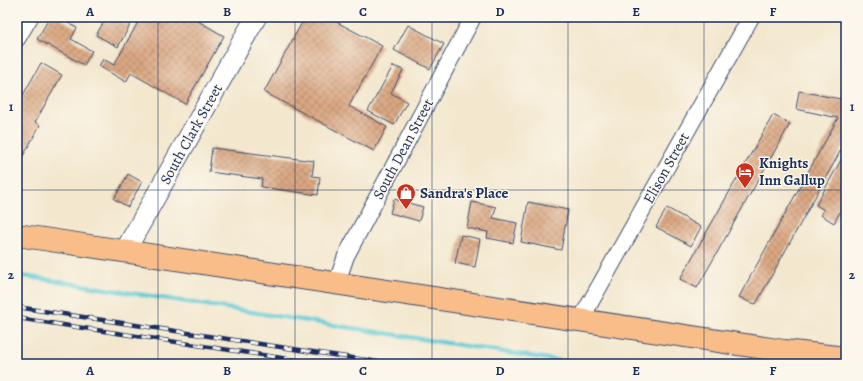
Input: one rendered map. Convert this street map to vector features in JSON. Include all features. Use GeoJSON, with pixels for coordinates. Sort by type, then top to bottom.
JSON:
{"type":"FeatureCollection","features":[{"type":"Feature","properties":{"kind":"main road"},"geometry":{"type":"LineString","coordinates":[[17,235],[337,282],[776,350],[846,358]]}},
{"type":"Feature","properties":{"kind":"street"},"geometry":{"type":"LineString","coordinates":[[17,39],[30,17]]}},
{"type":"Feature","properties":{"kind":"street","name":"South Clark Street"},"geometry":{"type":"LineString","coordinates":[[125,252],[256,17]]}},
{"type":"Feature","properties":{"kind":"street","name":"South Dean Street"},"geometry":{"type":"LineString","coordinates":[[337,282],[346,256],[474,17]]}},
{"type":"Feature","properties":{"kind":"street","name":"Elison Street"},"geometry":{"type":"LineString","coordinates":[[581,319],[751,17]]}},
{"type":"Feature","properties":{"kind":"building"},"geometry":{"type":"Polygon","coordinates":[[[50,17],[58,17],[77,28],[71,39],[92,51],[84,65],[37,39],[50,17]]]}},
{"type":"Feature","properties":{"kind":"building"},"geometry":{"type":"Polygon","coordinates":[[[100,17],[115,17],[130,25],[118,47],[96,35],[105,20],[100,17]]]}},
{"type":"Feature","properties":{"kind":"building"},"geometry":{"type":"Polygon","coordinates":[[[141,17],[191,17],[224,36],[185,104],[131,73],[126,82],[99,66],[103,59],[114,65],[141,17]]]}},
{"type":"Feature","properties":{"kind":"building"},"geometry":{"type":"Polygon","coordinates":[[[305,17],[327,17],[382,46],[349,106],[387,127],[374,151],[264,92],[305,17]]]}},
{"type":"Feature","properties":{"kind":"building"},"geometry":{"type":"Polygon","coordinates":[[[408,25],[444,44],[430,69],[394,50],[408,25]]]}},
{"type":"Feature","properties":{"kind":"building"},"geometry":{"type":"Polygon","coordinates":[[[41,63],[62,75],[35,122],[40,125],[22,158],[17,155],[17,106],[41,63]]]}},
{"type":"Feature","properties":{"kind":"building"},"geometry":{"type":"Polygon","coordinates":[[[393,66],[403,70],[391,93],[407,102],[394,125],[368,111],[393,66]]]}},
{"type":"Feature","properties":{"kind":"building"},"geometry":{"type":"Polygon","coordinates":[[[799,91],[846,100],[846,141],[756,304],[739,297],[838,118],[796,109],[799,91]]]}},
{"type":"Feature","properties":{"kind":"building"},"geometry":{"type":"Polygon","coordinates":[[[773,115],[790,124],[697,288],[680,279],[773,115]]]}},
{"type":"Feature","properties":{"kind":"building"},"geometry":{"type":"Polygon","coordinates":[[[212,148],[314,161],[312,176],[320,177],[318,195],[261,187],[262,179],[209,172],[212,148]]]}},
{"type":"Feature","properties":{"kind":"building"},"geometry":{"type":"Polygon","coordinates":[[[846,151],[846,201],[834,223],[821,215],[824,210],[816,205],[846,151]]]}},
{"type":"Feature","properties":{"kind":"building"},"geometry":{"type":"Polygon","coordinates":[[[128,174],[142,182],[128,207],[114,199],[128,174]]]}},
{"type":"Feature","properties":{"kind":"building","name":"Sandra's Place"},"geometry":{"type":"Polygon","coordinates":[[[394,199],[423,207],[419,221],[390,213],[394,199]]]}},
{"type":"Feature","properties":{"kind":"building"},"geometry":{"type":"Polygon","coordinates":[[[472,202],[496,207],[493,218],[517,223],[513,243],[487,238],[488,232],[467,228],[472,202]]]}},
{"type":"Feature","properties":{"kind":"building"},"geometry":{"type":"Polygon","coordinates":[[[528,202],[568,210],[561,250],[521,242],[528,202]]]}},
{"type":"Feature","properties":{"kind":"building"},"geometry":{"type":"Polygon","coordinates":[[[667,208],[701,227],[691,246],[656,227],[667,208]]]}},
{"type":"Feature","properties":{"kind":"building"},"geometry":{"type":"Polygon","coordinates":[[[461,235],[480,239],[475,267],[455,263],[461,235]]]}},
{"type":"Feature","properties":{"kind":"waterway"},"geometry":{"type":"LineString","coordinates":[[17,275],[580,364]]}},
{"type":"Feature","properties":{"kind":"railway"},"geometry":{"type":"LineString","coordinates":[[17,307],[392,364]]}},
{"type":"Feature","properties":{"kind":"railway"},"geometry":{"type":"LineString","coordinates":[[17,318],[322,364]]}},
{"type":"Feature","properties":{"kind":"place","name":"Knights Inn Gallup"},"geometry":{"type":"Point","coordinates":[745,189]}},
{"type":"Feature","properties":{"kind":"place","name":"Sandra's Place"},"geometry":{"type":"Point","coordinates":[406,210]}}]}
